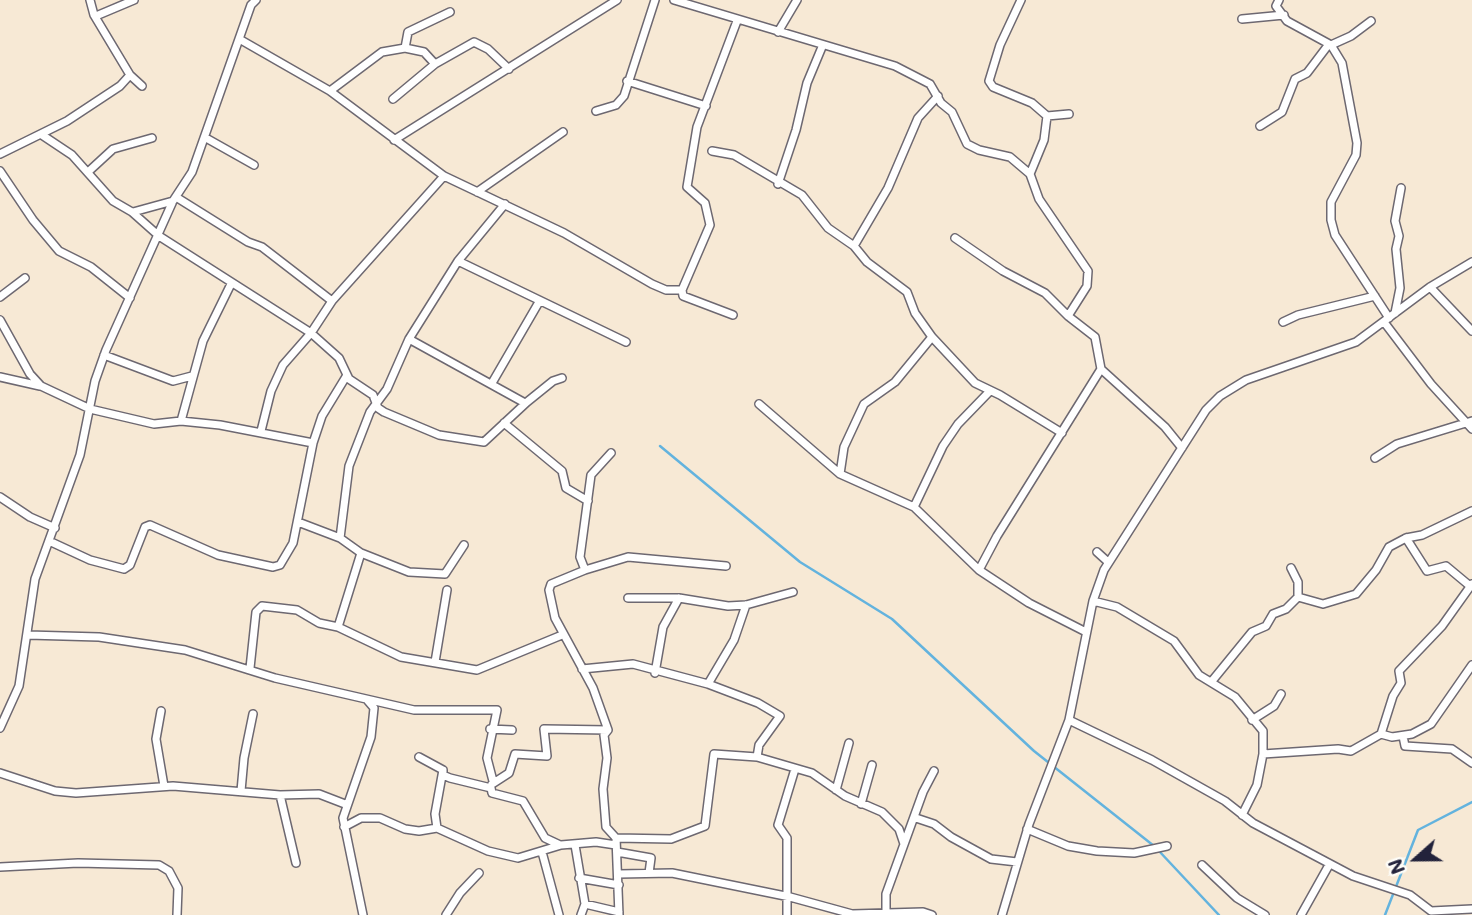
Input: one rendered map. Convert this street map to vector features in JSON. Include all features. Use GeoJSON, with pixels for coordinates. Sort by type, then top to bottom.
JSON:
{"type":"FeatureCollection","features":[{"type":"Feature","properties":{"kind":"street"},"geometry":{"type":"LineString","coordinates":[[90,0],[96,16],[130,75],[142,86]]}},
{"type":"Feature","properties":{"kind":"street"},"geometry":{"type":"LineString","coordinates":[[96,16],[134,0]]}},
{"type":"Feature","properties":{"kind":"street"},"geometry":{"type":"LineString","coordinates":[[0,727],[19,686],[35,579],[80,455],[104,355],[175,199],[192,172],[241,40],[251,5],[256,0]]}},
{"type":"Feature","properties":{"kind":"street"},"geometry":{"type":"LineString","coordinates":[[394,140],[617,0]]}},
{"type":"Feature","properties":{"kind":"street"},"geometry":{"type":"LineString","coordinates":[[596,111],[616,105],[624,96],[656,0]]}},
{"type":"Feature","properties":{"kind":"street"},"geometry":{"type":"LineString","coordinates":[[674,0],[822,47],[895,66],[930,84],[952,112],[967,144],[979,150],[1010,157],[1030,174],[1046,210],[1088,271],[1087,286],[1068,316]]}},
{"type":"Feature","properties":{"kind":"street"},"geometry":{"type":"LineString","coordinates":[[778,32],[797,0]]}},
{"type":"Feature","properties":{"kind":"street"},"geometry":{"type":"LineString","coordinates":[[1021,0],[1000,45],[989,81],[993,87],[1032,103],[1047,116],[1069,114]]}},
{"type":"Feature","properties":{"kind":"street"},"geometry":{"type":"LineString","coordinates":[[1279,0],[1276,6],[1287,21],[1330,44],[1342,63],[1357,143],[1356,155],[1331,202],[1331,220],[1335,235],[1431,384],[1471,425],[1397,444],[1375,458]]}},
{"type":"Feature","properties":{"kind":"street"},"geometry":{"type":"LineString","coordinates":[[405,48],[408,32],[450,12]]}},
{"type":"Feature","properties":{"kind":"street"},"geometry":{"type":"LineString","coordinates":[[1242,19],[1284,15]]}},
{"type":"Feature","properties":{"kind":"street"},"geometry":{"type":"LineString","coordinates":[[733,316],[683,296],[682,290],[710,225],[705,203],[687,187],[697,127],[737,21]]}},
{"type":"Feature","properties":{"kind":"street"},"geometry":{"type":"LineString","coordinates":[[1260,126],[1282,112],[1295,79],[1307,73],[1330,44],[1351,36],[1371,21]]}},
{"type":"Feature","properties":{"kind":"street"},"geometry":{"type":"LineString","coordinates":[[241,40],[330,90],[444,176],[565,233],[652,284],[666,290],[682,290]]}},
{"type":"Feature","properties":{"kind":"street"},"geometry":{"type":"LineString","coordinates":[[393,99],[453,52],[479,42],[509,69]]}},
{"type":"Feature","properties":{"kind":"street"},"geometry":{"type":"LineString","coordinates":[[778,184],[796,130],[807,83],[822,47]]}},
{"type":"Feature","properties":{"kind":"street"},"geometry":{"type":"LineString","coordinates":[[330,90],[366,60],[382,52],[405,48],[424,52],[435,64]]}},
{"type":"Feature","properties":{"kind":"street"},"geometry":{"type":"LineString","coordinates":[[0,154],[43,135],[120,86],[130,75]]}},
{"type":"Feature","properties":{"kind":"street"},"geometry":{"type":"LineString","coordinates":[[627,81],[706,106]]}},
{"type":"Feature","properties":{"kind":"street"},"geometry":{"type":"LineString","coordinates":[[853,246],[888,188],[918,118],[938,96]]}},
{"type":"Feature","properties":{"kind":"street"},"geometry":{"type":"LineString","coordinates":[[1030,174],[1044,140],[1047,116]]}},
{"type":"Feature","properties":{"kind":"street"},"geometry":{"type":"LineString","coordinates":[[477,192],[563,132]]}},
{"type":"Feature","properties":{"kind":"street"},"geometry":{"type":"LineString","coordinates":[[43,135],[63,147],[113,201],[132,212],[159,236],[311,333],[339,358],[347,375],[373,395],[384,412],[439,435],[484,442],[525,403],[553,381],[562,378]]}},
{"type":"Feature","properties":{"kind":"street"},"geometry":{"type":"LineString","coordinates":[[88,172],[113,149],[152,138]]}},
{"type":"Feature","properties":{"kind":"street"},"geometry":{"type":"LineString","coordinates":[[206,138],[254,165]]}},
{"type":"Feature","properties":{"kind":"street"},"geometry":{"type":"LineString","coordinates":[[712,151],[734,155],[778,184],[802,195],[828,228],[906,292],[915,313],[932,337],[975,383],[1062,433]]}},
{"type":"Feature","properties":{"kind":"street"},"geometry":{"type":"LineString","coordinates":[[0,171],[33,220],[59,251],[91,267],[130,298]]}},
{"type":"Feature","properties":{"kind":"street"},"geometry":{"type":"LineString","coordinates":[[261,431],[277,376],[332,301],[444,176]]}},
{"type":"Feature","properties":{"kind":"street"},"geometry":{"type":"LineString","coordinates":[[1389,318],[1401,288],[1396,249],[1399,236],[1395,221],[1401,188]]}},
{"type":"Feature","properties":{"kind":"street"},"geometry":{"type":"LineString","coordinates":[[132,212],[175,199],[262,247],[332,301]]}},
{"type":"Feature","properties":{"kind":"street"},"geometry":{"type":"LineString","coordinates":[[340,538],[349,466],[377,403],[409,339],[458,261],[505,204]]}},
{"type":"Feature","properties":{"kind":"street"},"geometry":{"type":"LineString","coordinates":[[955,238],[1003,271],[1045,293],[1095,337],[1101,369],[1166,427],[1182,448]]}},
{"type":"Feature","properties":{"kind":"street"},"geometry":{"type":"LineString","coordinates":[[458,261],[626,342]]}},
{"type":"Feature","properties":{"kind":"street"},"geometry":{"type":"LineString","coordinates":[[1002,915],[1027,829],[1069,720],[1093,601],[1108,562],[1206,410],[1220,396],[1246,380],[1356,342],[1430,286],[1469,263],[1472,274]]}},
{"type":"Feature","properties":{"kind":"street"},"geometry":{"type":"LineString","coordinates":[[0,297],[25,278]]}},
{"type":"Feature","properties":{"kind":"street"},"geometry":{"type":"LineString","coordinates":[[181,421],[203,341],[231,284]]}},
{"type":"Feature","properties":{"kind":"street"},"geometry":{"type":"LineString","coordinates":[[1430,286],[1472,331]]}},
{"type":"Feature","properties":{"kind":"street"},"geometry":{"type":"LineString","coordinates":[[1283,322],[1298,315],[1375,296]]}},
{"type":"Feature","properties":{"kind":"street"},"geometry":{"type":"LineString","coordinates":[[492,383],[539,302]]}},
{"type":"Feature","properties":{"kind":"street"},"geometry":{"type":"LineString","coordinates":[[0,320],[30,374],[41,386]]}},
{"type":"Feature","properties":{"kind":"street"},"geometry":{"type":"LineString","coordinates":[[840,474],[844,447],[864,404],[895,382],[932,337]]}},
{"type":"Feature","properties":{"kind":"street"},"geometry":{"type":"LineString","coordinates":[[409,339],[525,403]]}},
{"type":"Feature","properties":{"kind":"street"},"geometry":{"type":"LineString","coordinates":[[104,355],[173,381],[192,376]]}},
{"type":"Feature","properties":{"kind":"street"},"geometry":{"type":"LineString","coordinates":[[979,570],[997,536],[1101,369]]}},
{"type":"Feature","properties":{"kind":"street"},"geometry":{"type":"LineString","coordinates":[[49,541],[90,560],[124,569],[130,565],[145,527],[150,525],[218,555],[273,567],[286,559],[298,522],[300,497],[313,443],[323,416],[347,375]]}},
{"type":"Feature","properties":{"kind":"street"},"geometry":{"type":"LineString","coordinates":[[0,377],[41,386],[90,410],[154,425],[181,421],[261,431],[313,443]]}},
{"type":"Feature","properties":{"kind":"street"},"geometry":{"type":"LineString","coordinates":[[914,508],[943,446],[958,424],[989,391]]}},
{"type":"Feature","properties":{"kind":"street"},"geometry":{"type":"LineString","coordinates":[[759,404],[840,474],[914,508],[979,570],[1029,603],[1086,632]]}},
{"type":"Feature","properties":{"kind":"street"},"geometry":{"type":"LineString","coordinates":[[504,423],[562,471],[566,488],[588,501]]}},
{"type":"Feature","properties":{"kind":"street"},"geometry":{"type":"LineString","coordinates":[[585,570],[580,557],[591,475],[611,453]]}},
{"type":"Feature","properties":{"kind":"street"},"geometry":{"type":"LineString","coordinates":[[0,497],[30,517],[55,528]]}},
{"type":"Feature","properties":{"kind":"street"},"geometry":{"type":"LineString","coordinates":[[1298,597],[1323,604],[1356,594],[1376,570],[1389,547],[1406,538],[1422,535],[1472,511]]}},
{"type":"Feature","properties":{"kind":"street"},"geometry":{"type":"LineString","coordinates":[[298,522],[340,538],[361,553],[409,572],[445,574],[464,545]]}},
{"type":"Feature","properties":{"kind":"street"},"geometry":{"type":"LineString","coordinates":[[1381,734],[1393,696],[1401,683],[1399,671],[1447,620],[1471,585],[1446,566],[1427,570],[1406,538]]}},
{"type":"Feature","properties":{"kind":"street"},"geometry":{"type":"LineString","coordinates":[[1097,552],[1108,562]]}},
{"type":"Feature","properties":{"kind":"street"},"geometry":{"type":"LineString","coordinates":[[338,627],[361,553]]}},
{"type":"Feature","properties":{"kind":"street"},"geometry":{"type":"LineString","coordinates":[[608,730],[593,688],[562,635],[549,602],[551,584],[628,557],[726,566]]}},
{"type":"Feature","properties":{"kind":"street"},"geometry":{"type":"LineString","coordinates":[[1212,681],[1252,632],[1266,626],[1273,614],[1286,610],[1298,597],[1298,582],[1291,568]]}},
{"type":"Feature","properties":{"kind":"street"},"geometry":{"type":"LineString","coordinates":[[435,662],[447,590]]}},
{"type":"Feature","properties":{"kind":"street"},"geometry":{"type":"LineString","coordinates":[[628,598],[678,598],[728,606],[746,605],[793,592]]}},
{"type":"Feature","properties":{"kind":"street"},"geometry":{"type":"LineString","coordinates":[[656,673],[663,627],[678,598]]}},
{"type":"Feature","properties":{"kind":"street"},"geometry":{"type":"LineString","coordinates":[[1093,601],[1117,607],[1174,641],[1190,666],[1235,698],[1263,731],[1263,754],[1257,785],[1242,815]]}},
{"type":"Feature","properties":{"kind":"street"},"geometry":{"type":"LineString","coordinates":[[708,684],[734,640],[746,605]]}},
{"type":"Feature","properties":{"kind":"street"},"geometry":{"type":"LineString","coordinates":[[250,668],[258,608],[297,610],[319,623],[338,627],[388,652],[477,670],[562,635]]}},
{"type":"Feature","properties":{"kind":"street"},"geometry":{"type":"LineString","coordinates":[[28,635],[99,637],[185,650],[250,668],[275,678],[414,710],[496,710],[487,758],[492,793],[523,801],[545,838],[561,845]]}},
{"type":"Feature","properties":{"kind":"street"},"geometry":{"type":"LineString","coordinates":[[582,670],[633,664],[656,673],[708,684],[758,703],[780,716],[759,744],[757,757]]}},
{"type":"Feature","properties":{"kind":"street"},"geometry":{"type":"LineString","coordinates":[[1263,754],[1338,749],[1351,751],[1381,734],[1403,736],[1432,724],[1472,665]]}},
{"type":"Feature","properties":{"kind":"street"},"geometry":{"type":"LineString","coordinates":[[1252,720],[1274,706],[1281,694]]}},
{"type":"Feature","properties":{"kind":"street"},"geometry":{"type":"LineString","coordinates":[[363,915],[344,827],[345,804],[370,737],[374,708],[368,701]]}},
{"type":"Feature","properties":{"kind":"street"},"geometry":{"type":"LineString","coordinates":[[160,711],[156,739],[164,786]]}},
{"type":"Feature","properties":{"kind":"street"},"geometry":{"type":"LineString","coordinates":[[241,791],[244,758],[253,714]]}},
{"type":"Feature","properties":{"kind":"street"},"geometry":{"type":"LineString","coordinates":[[1069,720],[1152,760],[1329,865],[1410,895],[1431,912],[1445,914],[1472,909]]}},
{"type":"Feature","properties":{"kind":"street"},"geometry":{"type":"LineString","coordinates":[[491,729],[512,730]]}},
{"type":"Feature","properties":{"kind":"street"},"geometry":{"type":"LineString","coordinates":[[443,770],[443,775],[450,779],[492,784],[509,774],[515,754],[547,756],[544,729],[608,730]]}},
{"type":"Feature","properties":{"kind":"street"},"geometry":{"type":"LineString","coordinates":[[585,904],[619,914],[620,884],[616,845],[606,827],[604,735],[608,730]]}},
{"type":"Feature","properties":{"kind":"street"},"geometry":{"type":"LineString","coordinates":[[1403,736],[1405,746],[1452,749],[1472,763]]}},
{"type":"Feature","properties":{"kind":"street"},"geometry":{"type":"LineString","coordinates":[[836,790],[849,743]]}},
{"type":"Feature","properties":{"kind":"street"},"geometry":{"type":"LineString","coordinates":[[616,845],[671,839],[705,826],[715,754],[757,757],[812,773],[861,804],[882,812],[898,829],[904,844]]}},
{"type":"Feature","properties":{"kind":"street"},"geometry":{"type":"LineString","coordinates":[[419,757],[443,770]]}},
{"type":"Feature","properties":{"kind":"street"},"geometry":{"type":"LineString","coordinates":[[861,804],[872,765]]}},
{"type":"Feature","properties":{"kind":"street"},"geometry":{"type":"LineString","coordinates":[[787,915],[790,897],[787,838],[778,825],[795,769]]}},
{"type":"Feature","properties":{"kind":"street"},"geometry":{"type":"LineString","coordinates":[[437,828],[435,814],[443,770]]}},
{"type":"Feature","properties":{"kind":"street"},"geometry":{"type":"LineString","coordinates":[[886,913],[886,894],[916,818],[923,792],[934,771]]}},
{"type":"Feature","properties":{"kind":"street"},"geometry":{"type":"LineString","coordinates":[[0,773],[65,792],[164,786],[281,795],[319,794],[345,804]]}},
{"type":"Feature","properties":{"kind":"street"},"geometry":{"type":"LineString","coordinates":[[281,795],[296,863]]}},
{"type":"Feature","properties":{"kind":"street"},"geometry":{"type":"LineString","coordinates":[[344,827],[361,818],[380,818],[405,829],[419,831],[437,828],[488,851],[508,855],[528,856],[561,845],[596,842],[616,845],[651,858],[649,873]]}},
{"type":"Feature","properties":{"kind":"street"},"geometry":{"type":"LineString","coordinates":[[916,818],[934,824],[951,837],[991,859],[1017,862]]}},
{"type":"Feature","properties":{"kind":"street"},"geometry":{"type":"LineString","coordinates":[[1027,829],[1068,846],[1097,850],[1133,853],[1167,846]]}},
{"type":"Feature","properties":{"kind":"street"},"geometry":{"type":"LineString","coordinates":[[575,845],[585,904],[581,915]]}},
{"type":"Feature","properties":{"kind":"street"},"geometry":{"type":"LineString","coordinates":[[542,852],[559,915]]}},
{"type":"Feature","properties":{"kind":"street"},"geometry":{"type":"LineString","coordinates":[[0,867],[39,863],[159,865],[169,871],[178,888],[177,915]]}},
{"type":"Feature","properties":{"kind":"street"},"geometry":{"type":"LineString","coordinates":[[1202,865],[1237,898],[1265,915]]}},
{"type":"Feature","properties":{"kind":"street"},"geometry":{"type":"LineString","coordinates":[[1301,915],[1329,865]]}},
{"type":"Feature","properties":{"kind":"street"},"geometry":{"type":"LineString","coordinates":[[447,914],[479,873]]}},
{"type":"Feature","properties":{"kind":"street"},"geometry":{"type":"LineString","coordinates":[[619,874],[672,873],[790,897],[852,914],[923,912],[932,915]]}},
{"type":"Feature","properties":{"kind":"street"},"geometry":{"type":"LineString","coordinates":[[579,878],[620,884]]}},
{"type":"Feature","properties":{"kind":"waterway"},"geometry":{"type":"LineString","coordinates":[[660,446],[800,562],[892,619],[1034,751],[1154,846]]}},
{"type":"Feature","properties":{"kind":"waterway"},"geometry":{"type":"LineString","coordinates":[[1385,915],[1418,830],[1472,802]]}},
{"type":"Feature","properties":{"kind":"waterway"},"geometry":{"type":"LineString","coordinates":[[1159,851],[1219,915]]}}]}
